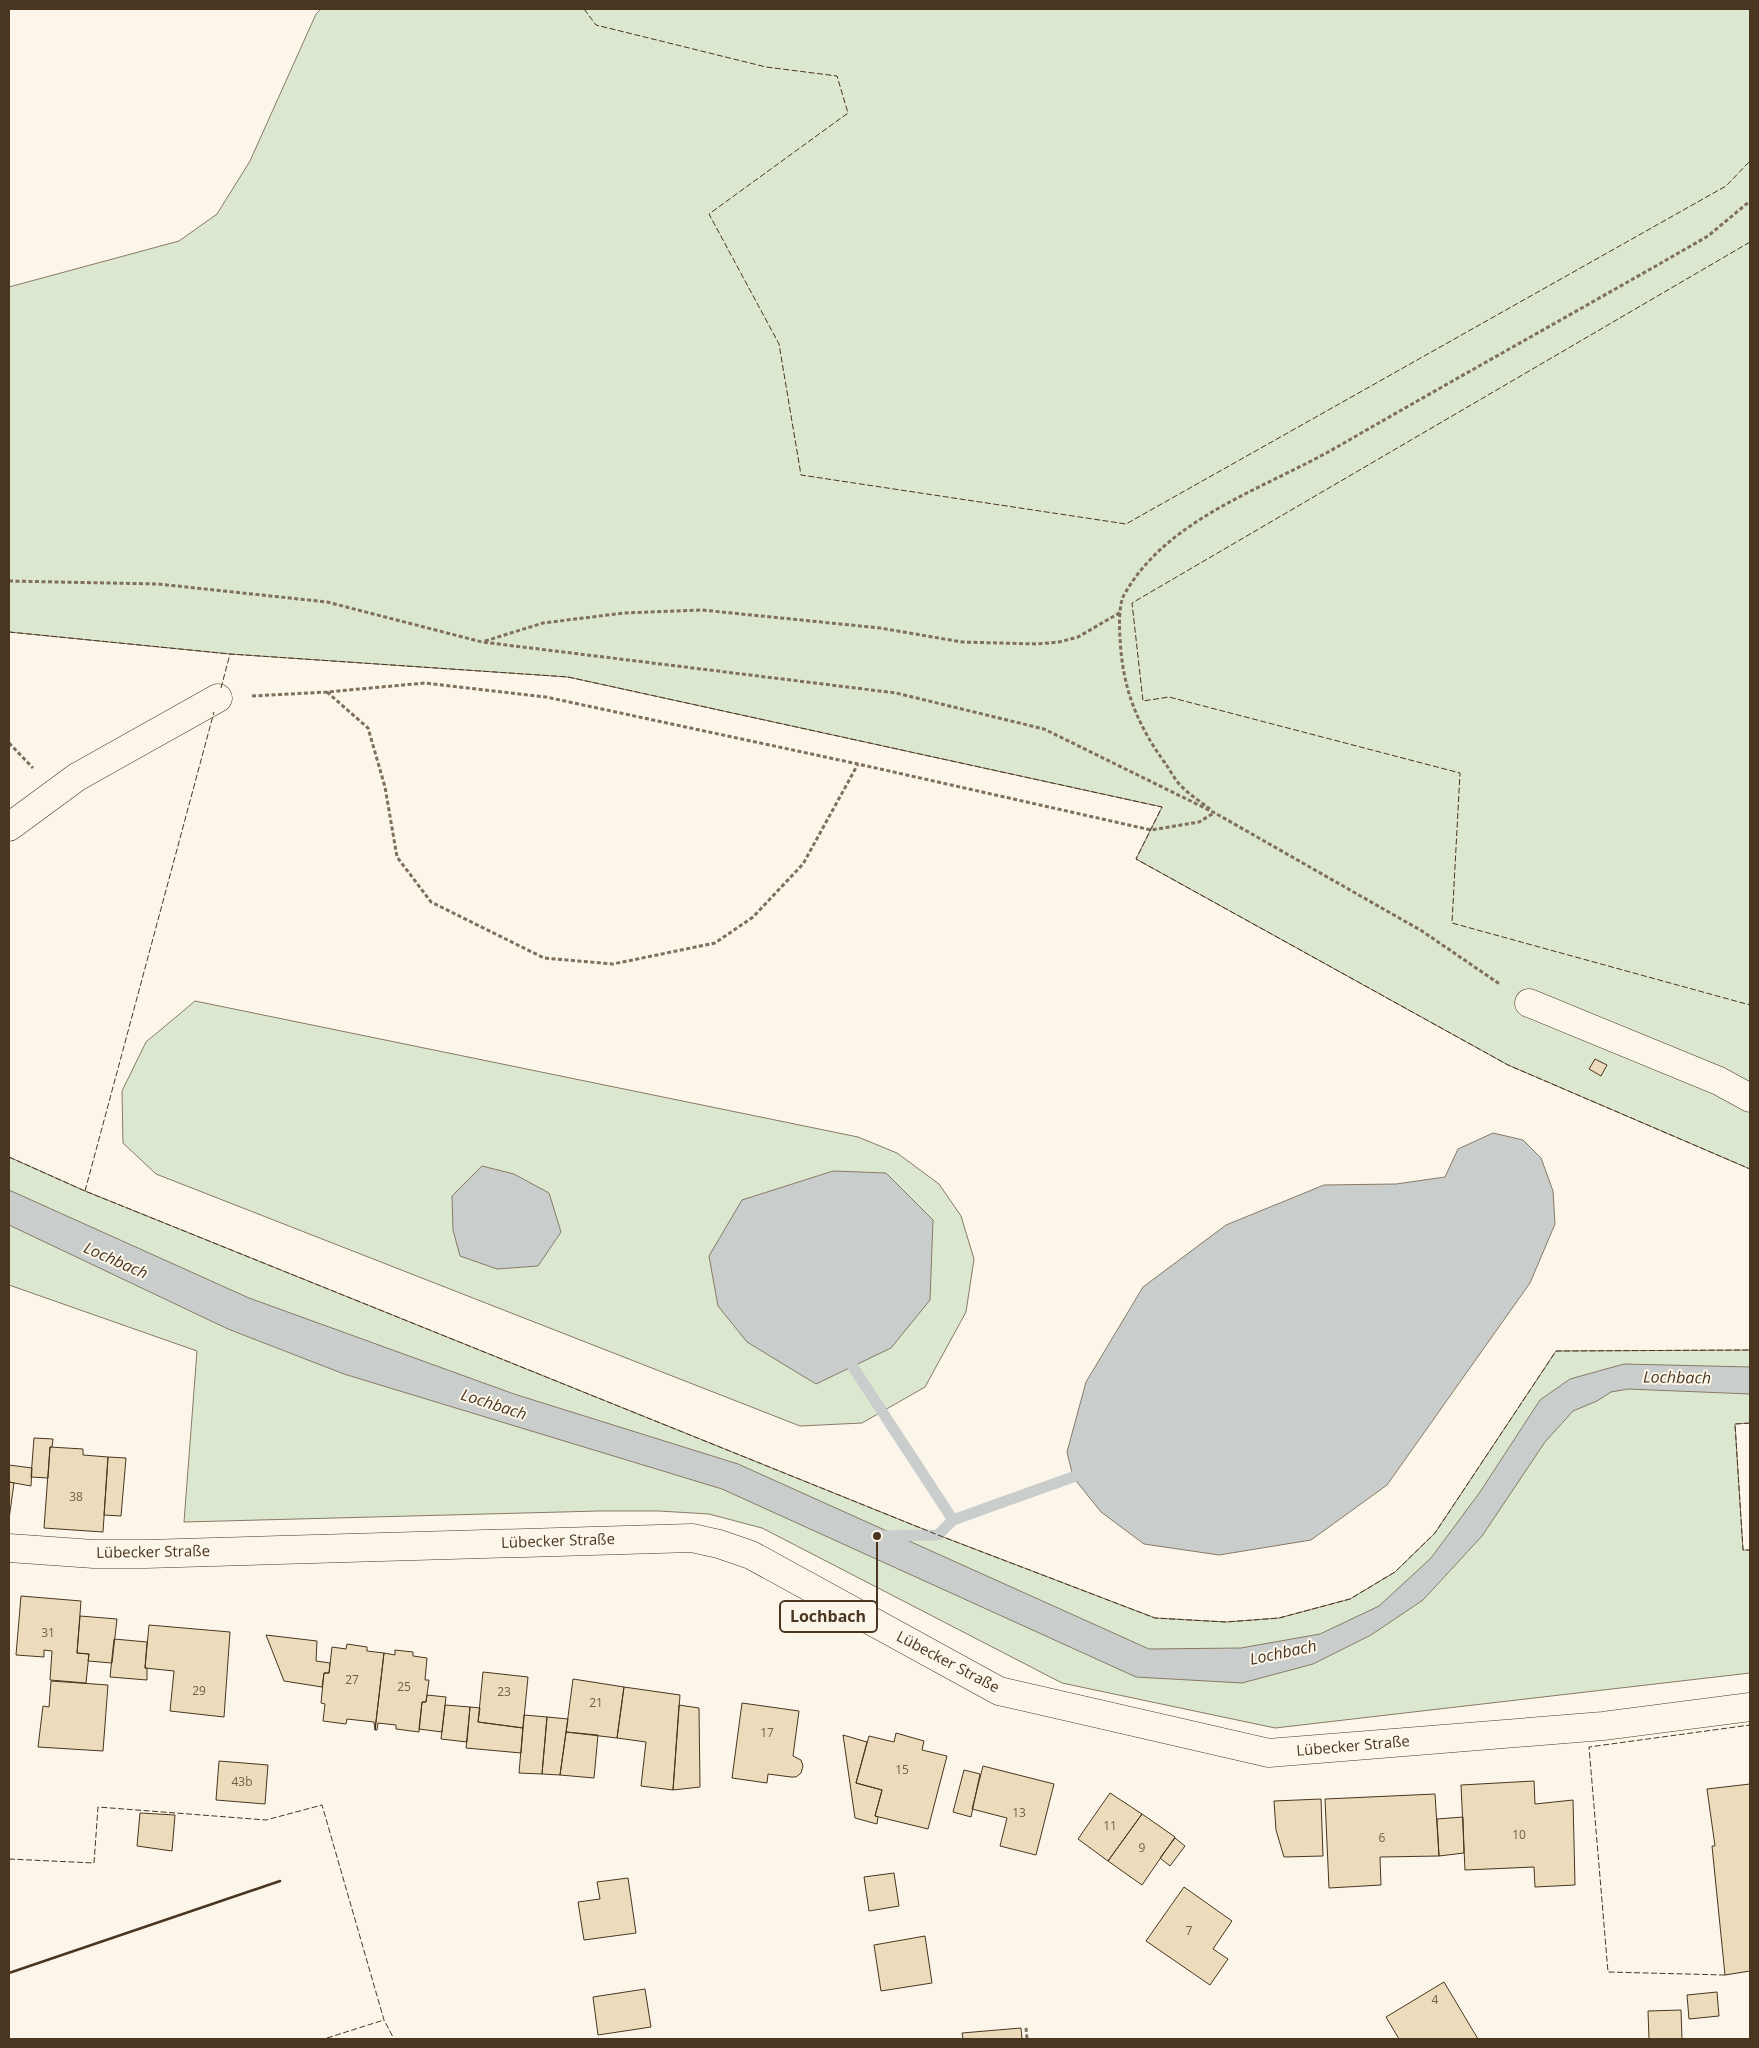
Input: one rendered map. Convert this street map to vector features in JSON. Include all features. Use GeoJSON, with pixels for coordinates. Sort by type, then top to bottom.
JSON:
{"type":"FeatureCollection","features":[{"type":"Feature","properties":{"kind":"street"},"geometry":{"type":"LineString","coordinates":[[9,827],[77,776],[218,698]]}},
{"type":"Feature","properties":{"kind":"street"},"geometry":{"type":"LineString","coordinates":[[1529,1004],[1719,1081],[1750,1098]]}},
{"type":"Feature","properties":{"kind":"street","name":"Lübecker Straße"},"geometry":{"type":"LineString","coordinates":[[9,1548],[94,1554],[146,1554],[692,1538],[720,1544],[751,1555],[999,1691],[1269,1753],[1603,1726],[1750,1707]]}},
{"type":"Feature","properties":{"kind":"path"},"geometry":{"type":"LineString","coordinates":[[1215,813],[1180,786],[1152,745],[1133,709],[1121,660],[1119,627],[1122,598],[1141,571],[1162,548],[1195,523],[1318,458],[1708,236],[1750,201]]}},
{"type":"Feature","properties":{"kind":"path"},"geometry":{"type":"LineString","coordinates":[[9,581],[158,584],[327,602],[482,642],[902,695],[1044,730],[1215,813],[1422,931],[1529,1004]]}},
{"type":"Feature","properties":{"kind":"path"},"geometry":{"type":"LineString","coordinates":[[482,642],[543,623],[624,613],[702,610],[880,628],[962,642],[1037,644],[1059,642],[1078,637],[1121,612]]}},
{"type":"Feature","properties":{"kind":"path"},"geometry":{"type":"LineString","coordinates":[[218,698],[327,692],[424,683],[546,697],[858,764],[1151,830],[1199,822],[1215,813]]}},
{"type":"Feature","properties":{"kind":"path"},"geometry":{"type":"LineString","coordinates":[[327,692],[368,728],[385,787],[397,857],[431,902],[544,958],[614,964],[715,942],[753,917],[803,864],[858,764]]}},
{"type":"Feature","properties":{"kind":"path"},"geometry":{"type":"LineString","coordinates":[[1026,2028],[1028,2039]]}},
{"type":"Feature","properties":{"kind":"green space"},"geometry":{"type":"Polygon","coordinates":[[[321,9],[1750,9],[1750,1169],[1508,1065],[1136,859],[1162,807],[568,677],[230,654],[9,632],[9,287],[179,241],[217,214],[250,161],[316,14],[321,9]]]}},
{"type":"Feature","properties":{"kind":"green space"},"geometry":{"type":"Polygon","coordinates":[[[195,1001],[858,1137],[897,1153],[939,1184],[961,1216],[974,1259],[966,1312],[925,1387],[862,1423],[800,1426],[156,1174],[123,1143],[122,1091],[146,1042],[195,1001]]]}},
{"type":"Feature","properties":{"kind":"green space"},"geometry":{"type":"Polygon","coordinates":[[[9,1157],[85,1191],[938,1535],[1155,1618],[1226,1622],[1279,1618],[1350,1599],[1395,1572],[1435,1533],[1556,1351],[1750,1350],[1750,1423],[1735,1424],[1743,1550],[1750,1550],[1750,1673],[1275,1728],[1062,1683],[762,1528],[709,1514],[659,1511],[599,1511],[184,1522],[197,1351],[9,1285],[9,1157]]]}},
{"type":"Feature","properties":{"kind":"water"},"geometry":{"type":"Polygon","coordinates":[[[1493,1133],[1523,1140],[1541,1158],[1553,1191],[1555,1224],[1530,1283],[1387,1485],[1311,1540],[1219,1555],[1144,1544],[1101,1512],[1073,1477],[1067,1452],[1086,1382],[1143,1287],[1226,1225],[1324,1185],[1396,1184],[1445,1177],[1458,1149],[1493,1133]]]}},
{"type":"Feature","properties":{"kind":"water"},"geometry":{"type":"Polygon","coordinates":[[[482,1166],[514,1174],[549,1193],[561,1232],[538,1266],[497,1269],[460,1256],[453,1230],[452,1196],[482,1166]]]}},
{"type":"Feature","properties":{"kind":"water"},"geometry":{"type":"Polygon","coordinates":[[[833,1171],[886,1173],[933,1220],[930,1300],[891,1348],[816,1384],[747,1342],[718,1306],[709,1256],[742,1200],[833,1171]]]}},
{"type":"Feature","properties":{"kind":"water"},"geometry":{"type":"Polygon","coordinates":[[[9,1190],[249,1298],[514,1394],[738,1464],[1149,1649],[1241,1648],[1320,1634],[1379,1606],[1431,1558],[1480,1492],[1540,1400],[1570,1379],[1624,1364],[1750,1367],[1750,1394],[1628,1389],[1611,1392],[1597,1401],[1573,1411],[1545,1442],[1482,1536],[1423,1600],[1371,1635],[1313,1664],[1242,1683],[1136,1677],[722,1489],[344,1374],[228,1329],[9,1225],[9,1190]]]}},
{"type":"Feature","properties":{"kind":"building"},"geometry":{"type":"Polygon","coordinates":[[[1595,1059],[1607,1065],[1601,1076],[1589,1069],[1595,1059]]]}},
{"type":"Feature","properties":{"kind":"building"},"geometry":{"type":"Polygon","coordinates":[[[34,1438],[53,1439],[52,1447],[50,1447],[48,1478],[31,1477],[34,1438]]]}},
{"type":"Feature","properties":{"kind":"building"},"geometry":{"type":"Polygon","coordinates":[[[50,1447],[83,1449],[83,1455],[108,1457],[103,1532],[44,1528],[50,1447]]]}},
{"type":"Feature","properties":{"kind":"building"},"geometry":{"type":"Polygon","coordinates":[[[108,1457],[126,1458],[121,1516],[104,1515],[108,1457]]]}},
{"type":"Feature","properties":{"kind":"building"},"geometry":{"type":"Polygon","coordinates":[[[9,1465],[32,1468],[31,1486],[9,1482],[9,1465]]]}},
{"type":"Feature","properties":{"kind":"building"},"geometry":{"type":"Polygon","coordinates":[[[9,1482],[14,1483],[9,1519],[9,1482]]]}},
{"type":"Feature","properties":{"kind":"building"},"geometry":{"type":"Polygon","coordinates":[[[21,1596],[81,1601],[77,1653],[89,1654],[86,1683],[50,1680],[52,1651],[44,1650],[44,1657],[16,1655],[21,1596]]]}},
{"type":"Feature","properties":{"kind":"building"},"geometry":{"type":"Polygon","coordinates":[[[80,1616],[117,1619],[112,1663],[88,1661],[89,1654],[77,1653],[80,1616]]]}},
{"type":"Feature","properties":{"kind":"building"},"geometry":{"type":"Polygon","coordinates":[[[149,1625],[230,1632],[224,1717],[170,1711],[174,1671],[145,1668],[149,1625]]]}},
{"type":"Feature","properties":{"kind":"building"},"geometry":{"type":"Polygon","coordinates":[[[266,1635],[317,1641],[316,1661],[330,1663],[329,1673],[324,1673],[322,1687],[284,1681],[266,1635]]]}},
{"type":"Feature","properties":{"kind":"building"},"geometry":{"type":"Polygon","coordinates":[[[114,1639],[147,1642],[145,1668],[147,1668],[147,1680],[110,1677],[114,1639]]]}},
{"type":"Feature","properties":{"kind":"building"},"geometry":{"type":"Polygon","coordinates":[[[347,1644],[367,1647],[367,1651],[384,1653],[375,1730],[374,1722],[347,1719],[346,1724],[323,1721],[325,1704],[321,1703],[324,1673],[329,1673],[332,1647],[346,1649],[347,1644]]]}},
{"type":"Feature","properties":{"kind":"building"},"geometry":{"type":"Polygon","coordinates":[[[395,1650],[413,1652],[413,1656],[427,1658],[425,1680],[429,1680],[426,1702],[422,1702],[419,1732],[396,1729],[396,1725],[378,1723],[377,1730],[375,1730],[384,1653],[395,1655],[395,1650]]]}},
{"type":"Feature","properties":{"kind":"building"},"geometry":{"type":"Polygon","coordinates":[[[483,1672],[528,1677],[523,1728],[478,1722],[483,1672]]]}},
{"type":"Feature","properties":{"kind":"building"},"geometry":{"type":"Polygon","coordinates":[[[573,1679],[624,1687],[617,1738],[566,1732],[573,1679]]]}},
{"type":"Feature","properties":{"kind":"building"},"geometry":{"type":"Polygon","coordinates":[[[51,1681],[108,1685],[103,1751],[38,1747],[43,1706],[49,1707],[51,1681]]]}},
{"type":"Feature","properties":{"kind":"building"},"geometry":{"type":"Polygon","coordinates":[[[624,1687],[680,1695],[673,1790],[641,1786],[646,1742],[617,1738],[624,1687]]]}},
{"type":"Feature","properties":{"kind":"building"},"geometry":{"type":"Polygon","coordinates":[[[427,1695],[446,1697],[442,1732],[419,1729],[422,1702],[426,1702],[427,1695]]]}},
{"type":"Feature","properties":{"kind":"building"},"geometry":{"type":"Polygon","coordinates":[[[742,1703],[799,1711],[793,1756],[801,1760],[803,1766],[801,1773],[796,1777],[768,1774],[767,1783],[732,1778],[742,1703]]]}},
{"type":"Feature","properties":{"kind":"building"},"geometry":{"type":"Polygon","coordinates":[[[445,1705],[470,1707],[467,1742],[441,1739],[445,1705]]]}},
{"type":"Feature","properties":{"kind":"building"},"geometry":{"type":"Polygon","coordinates":[[[679,1705],[699,1708],[700,1787],[673,1790],[679,1705]]]}},
{"type":"Feature","properties":{"kind":"building"},"geometry":{"type":"Polygon","coordinates":[[[470,1707],[480,1708],[478,1722],[523,1728],[521,1753],[466,1748],[470,1707]]]}},
{"type":"Feature","properties":{"kind":"building"},"geometry":{"type":"Polygon","coordinates":[[[524,1715],[547,1717],[542,1774],[519,1773],[524,1715]]]}},
{"type":"Feature","properties":{"kind":"building"},"geometry":{"type":"Polygon","coordinates":[[[547,1717],[568,1719],[560,1775],[542,1774],[547,1717]]]}},
{"type":"Feature","properties":{"kind":"building"},"geometry":{"type":"Polygon","coordinates":[[[566,1732],[598,1735],[594,1778],[560,1775],[566,1732]]]}},
{"type":"Feature","properties":{"kind":"building"},"geometry":{"type":"Polygon","coordinates":[[[896,1733],[924,1741],[922,1750],[947,1756],[928,1829],[875,1816],[882,1790],[856,1783],[869,1736],[894,1742],[896,1733]]]}},
{"type":"Feature","properties":{"kind":"building"},"geometry":{"type":"Polygon","coordinates":[[[843,1735],[867,1742],[856,1783],[882,1790],[875,1816],[878,1817],[877,1824],[855,1818],[843,1735]]]}},
{"type":"Feature","properties":{"kind":"building"},"geometry":{"type":"Polygon","coordinates":[[[219,1761],[268,1765],[265,1804],[216,1800],[219,1761]]]}},
{"type":"Feature","properties":{"kind":"building"},"geometry":{"type":"Polygon","coordinates":[[[983,1766],[1054,1784],[1036,1855],[1000,1846],[1007,1818],[972,1809],[983,1766]]]}},
{"type":"Feature","properties":{"kind":"building"},"geometry":{"type":"Polygon","coordinates":[[[964,1770],[980,1774],[971,1817],[953,1812],[964,1770]]]}},
{"type":"Feature","properties":{"kind":"building"},"geometry":{"type":"Polygon","coordinates":[[[1534,1781],[1535,1804],[1573,1800],[1575,1885],[1535,1887],[1534,1867],[1465,1870],[1461,1785],[1534,1781]]]}},
{"type":"Feature","properties":{"kind":"building"},"geometry":{"type":"Polygon","coordinates":[[[1750,1784],[1750,1971],[1725,1975],[1712,1846],[1715,1846],[1707,1789],[1750,1784]]]}},
{"type":"Feature","properties":{"kind":"building"},"geometry":{"type":"Polygon","coordinates":[[[1110,1793],[1142,1814],[1108,1861],[1078,1839],[1110,1793]]]}},
{"type":"Feature","properties":{"kind":"building"},"geometry":{"type":"Polygon","coordinates":[[[1435,1794],[1439,1856],[1380,1857],[1381,1885],[1329,1888],[1325,1799],[1435,1794]]]}},
{"type":"Feature","properties":{"kind":"building"},"geometry":{"type":"Polygon","coordinates":[[[1321,1799],[1323,1856],[1284,1857],[1276,1830],[1274,1801],[1321,1799]]]}},
{"type":"Feature","properties":{"kind":"building"},"geometry":{"type":"Polygon","coordinates":[[[140,1813],[175,1815],[172,1851],[137,1846],[140,1813]]]}},
{"type":"Feature","properties":{"kind":"building"},"geometry":{"type":"Polygon","coordinates":[[[1142,1814],[1175,1837],[1142,1885],[1108,1861],[1142,1814]]]}},
{"type":"Feature","properties":{"kind":"building"},"geometry":{"type":"Polygon","coordinates":[[[1463,1817],[1464,1853],[1439,1856],[1437,1819],[1463,1817]]]}},
{"type":"Feature","properties":{"kind":"building"},"geometry":{"type":"Polygon","coordinates":[[[1175,1838],[1185,1846],[1170,1866],[1160,1858],[1175,1838]]]}},
{"type":"Feature","properties":{"kind":"building"},"geometry":{"type":"Polygon","coordinates":[[[894,1873],[899,1906],[869,1911],[864,1877],[894,1873]]]}},
{"type":"Feature","properties":{"kind":"building"},"geometry":{"type":"Polygon","coordinates":[[[628,1878],[636,1933],[584,1940],[578,1902],[600,1899],[597,1882],[628,1878]]]}},
{"type":"Feature","properties":{"kind":"building"},"geometry":{"type":"Polygon","coordinates":[[[1184,1887],[1232,1921],[1213,1949],[1228,1959],[1210,1985],[1146,1941],[1184,1887]]]}},
{"type":"Feature","properties":{"kind":"building"},"geometry":{"type":"Polygon","coordinates":[[[925,1936],[932,1983],[881,1991],[874,1945],[925,1936]]]}},
{"type":"Feature","properties":{"kind":"building"},"geometry":{"type":"Polygon","coordinates":[[[1444,1982],[1478,2039],[1399,2039],[1386,2017],[1444,1982]]]}},
{"type":"Feature","properties":{"kind":"building"},"geometry":{"type":"Polygon","coordinates":[[[645,1989],[651,2027],[598,2035],[593,1997],[645,1989]]]}},
{"type":"Feature","properties":{"kind":"building"},"geometry":{"type":"Polygon","coordinates":[[[1717,1992],[1719,2016],[1689,2019],[1687,1995],[1717,1992]]]}},
{"type":"Feature","properties":{"kind":"building"},"geometry":{"type":"Polygon","coordinates":[[[1681,2010],[1682,2039],[1649,2039],[1648,2011],[1681,2010]]]}},
{"type":"Feature","properties":{"kind":"building"},"geometry":{"type":"Polygon","coordinates":[[[1021,2028],[1022,2039],[963,2039],[962,2033],[1021,2028]]]}},
{"type":"Feature","properties":{"kind":"waterway"},"geometry":{"type":"LineString","coordinates":[[853,1367],[953,1520]]}},
{"type":"Feature","properties":{"kind":"waterway"},"geometry":{"type":"LineString","coordinates":[[883,1536],[938,1535],[953,1520],[1073,1477]]}},
{"type":"Feature","properties":{"kind":"fence"},"geometry":{"type":"LineString","coordinates":[[584,9],[596,25],[766,67],[837,76],[848,113],[709,214],[779,344],[801,475],[1126,524],[1726,186],[1750,161]]}},
{"type":"Feature","properties":{"kind":"fence"},"geometry":{"type":"LineString","coordinates":[[1750,242],[1132,603],[1143,701],[1169,697],[1460,773],[1452,923],[1750,1005]]}},
{"type":"Feature","properties":{"kind":"fence"},"geometry":{"type":"LineString","coordinates":[[9,632],[230,654],[568,677],[1162,807],[1136,859],[1508,1065],[1750,1169]]}},
{"type":"Feature","properties":{"kind":"fence"},"geometry":{"type":"LineString","coordinates":[[221,688],[230,654]]}},
{"type":"Feature","properties":{"kind":"fence"},"geometry":{"type":"LineString","coordinates":[[85,1191],[214,712]]}},
{"type":"Feature","properties":{"kind":"fence"},"geometry":{"type":"LineString","coordinates":[[9,1157],[85,1191],[938,1535],[1155,1618],[1226,1622],[1279,1618],[1350,1599],[1395,1572],[1435,1533],[1556,1351],[1750,1350]]}},
{"type":"Feature","properties":{"kind":"fence"},"geometry":{"type":"LineString","coordinates":[[1750,1423],[1735,1424],[1743,1550],[1750,1550]]}},
{"type":"Feature","properties":{"kind":"fence"},"geometry":{"type":"LineString","coordinates":[[1725,1975],[1608,1972],[1589,1747],[1750,1725]]}},
{"type":"Feature","properties":{"kind":"fence"},"geometry":{"type":"LineString","coordinates":[[9,1859],[94,1863],[98,1807],[266,1820],[322,1805],[384,2020],[394,2039]]}},
{"type":"Feature","properties":{"kind":"fence"},"geometry":{"type":"LineString","coordinates":[[327,2038],[384,2020]]}},
{"type":"Feature","properties":{"kind":"wall"},"geometry":{"type":"LineString","coordinates":[[9,1973],[280,1881]]}},
{"type":"Feature","properties":{"kind":"place","name":"Lochbach"},"geometry":{"type":"Point","coordinates":[877,1536]}}]}
